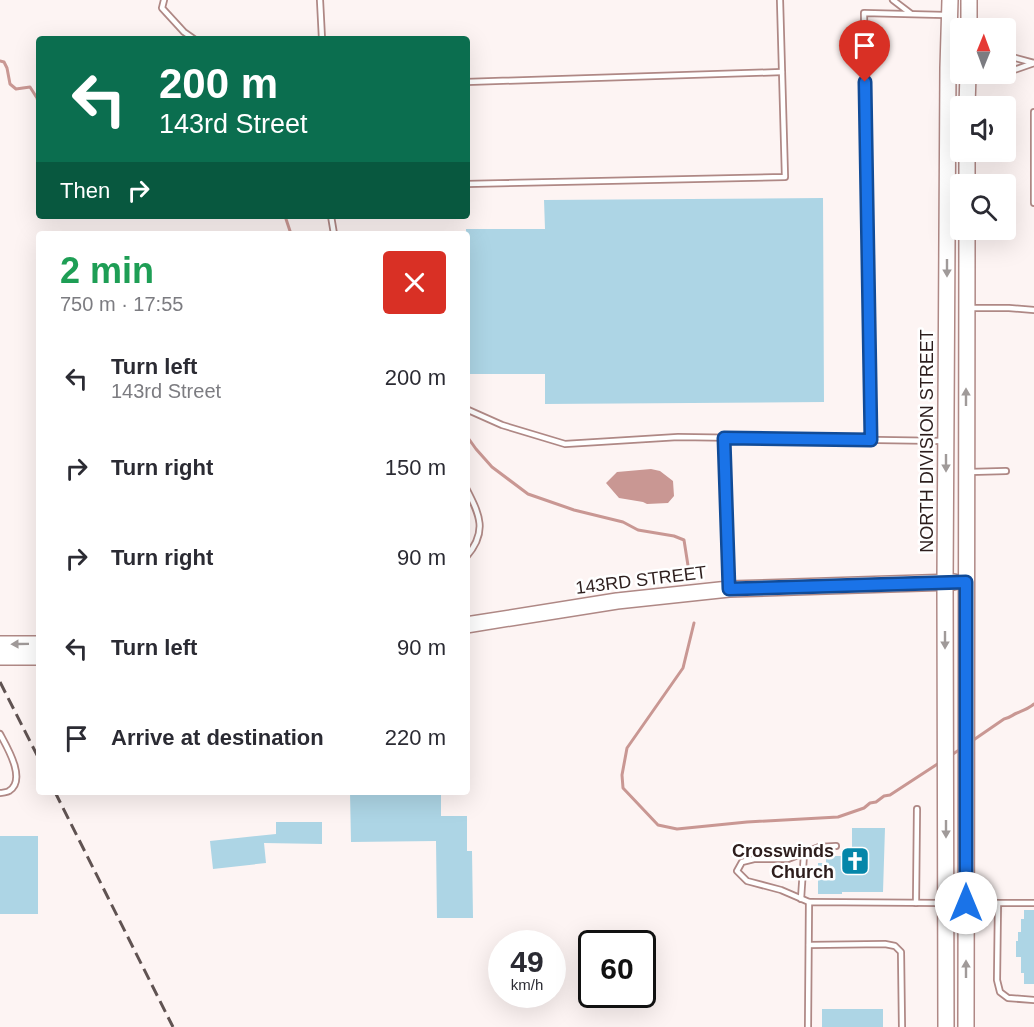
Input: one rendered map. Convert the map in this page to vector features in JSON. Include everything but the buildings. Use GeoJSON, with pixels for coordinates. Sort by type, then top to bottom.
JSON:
{"type":"FeatureCollection","features":[{"type":"Feature","properties":{"kind":"main road"},"geometry":{"type":"LineString","coordinates":[[969,0],[969,18]]}},
{"type":"Feature","properties":{"kind":"main road","name":"NORTH DIVISION STREET"},"geometry":{"type":"LineString","coordinates":[[946,1027],[945,582],[949,7]]}},
{"type":"Feature","properties":{"kind":"main road"},"geometry":{"type":"LineString","coordinates":[[966,1027],[967,240]]}},
{"type":"Feature","properties":{"kind":"main road","name":"143RD STREET"},"geometry":{"type":"LineString","coordinates":[[470,624],[617,601],[729,589],[966,582]]}},
{"type":"Feature","properties":{"kind":"main road"},"geometry":{"type":"LineString","coordinates":[[0,644],[36,644]]}},
{"type":"Feature","properties":{"kind":"main road"},"geometry":{"type":"LineString","coordinates":[[0,657],[36,657]]}},
{"type":"Feature","properties":{"kind":"main road"},"geometry":{"type":"LineString","coordinates":[[946,903],[966,903]]}},
{"type":"Feature","properties":{"kind":"lane"},"geometry":{"type":"LineString","coordinates":[[164,0],[162,8],[190,36]]}},
{"type":"Feature","properties":{"kind":"lane"},"geometry":{"type":"LineString","coordinates":[[320,0],[322,36]]}},
{"type":"Feature","properties":{"kind":"lane"},"geometry":{"type":"LineString","coordinates":[[470,184],[785,177],[780,0]]}},
{"type":"Feature","properties":{"kind":"lane"},"geometry":{"type":"LineString","coordinates":[[893,0],[911,14]]}},
{"type":"Feature","properties":{"kind":"lane"},"geometry":{"type":"LineString","coordinates":[[871,440],[864,13],[911,14],[949,7]]}},
{"type":"Feature","properties":{"kind":"lane"},"geometry":{"type":"LineString","coordinates":[[1016,58],[1034,63]]}},
{"type":"Feature","properties":{"kind":"lane"},"geometry":{"type":"LineString","coordinates":[[1016,69],[1034,63]]}},
{"type":"Feature","properties":{"kind":"lane"},"geometry":{"type":"LineString","coordinates":[[470,82],[782,72]]}},
{"type":"Feature","properties":{"kind":"lane"},"geometry":{"type":"LineString","coordinates":[[1034,112],[1034,203]]}},
{"type":"Feature","properties":{"kind":"lane"},"geometry":{"type":"LineString","coordinates":[[967,308],[1034,310]]}},
{"type":"Feature","properties":{"kind":"lane"},"geometry":{"type":"LineString","coordinates":[[470,411],[502,425],[565,444],[678,437],[946,441]]}},
{"type":"Feature","properties":{"kind":"lane"},"geometry":{"type":"LineString","coordinates":[[724,438],[729,589]]}},
{"type":"Feature","properties":{"kind":"lane"},"geometry":{"type":"LineString","coordinates":[[966,471],[1006,471]]}},
{"type":"Feature","properties":{"kind":"lane"},"geometry":{"type":"LineString","coordinates":[[470,497],[480,519],[481,532],[470,552]]}},
{"type":"Feature","properties":{"kind":"lane"},"geometry":{"type":"LineString","coordinates":[[0,734],[17,774],[10,791],[0,793]]}},
{"type":"Feature","properties":{"kind":"lane"},"geometry":{"type":"LineString","coordinates":[[916,903],[917,809]]}},
{"type":"Feature","properties":{"kind":"lane"},"geometry":{"type":"LineString","coordinates":[[836,846],[819,848],[788,859],[754,859],[742,862],[737,871],[747,881],[781,890],[809,902],[946,903]]}},
{"type":"Feature","properties":{"kind":"lane"},"geometry":{"type":"LineString","coordinates":[[801,899],[804,854]]}},
{"type":"Feature","properties":{"kind":"lane"},"geometry":{"type":"LineString","coordinates":[[808,1027],[809,902]]}},
{"type":"Feature","properties":{"kind":"lane"},"geometry":{"type":"LineString","coordinates":[[966,903],[1034,903]]}},
{"type":"Feature","properties":{"kind":"lane"},"geometry":{"type":"LineString","coordinates":[[998,903],[997,981],[1000,992],[1008,998],[1034,1000]]}},
{"type":"Feature","properties":{"kind":"lane"},"geometry":{"type":"LineString","coordinates":[[809,945],[885,944],[896,946],[901,952],[902,1027]]}},
{"type":"Feature","properties":{"kind":"shaded area"},"geometry":{"type":"Polygon","coordinates":[[[651,469],[660,471],[673,481],[674,496],[668,503],[647,504],[619,498],[606,483],[617,472],[651,469]]]}},
{"type":"Feature","properties":{"kind":"waterway"},"geometry":{"type":"LineString","coordinates":[[0,61],[4,62],[7,68],[10,84],[16,89],[30,87],[36,96]]}},
{"type":"Feature","properties":{"kind":"waterway"},"geometry":{"type":"LineString","coordinates":[[286,219],[290,231]]}},
{"type":"Feature","properties":{"kind":"waterway"},"geometry":{"type":"LineString","coordinates":[[470,441],[492,467],[528,494],[574,510],[623,522],[638,530],[684,540],[689,572]]}},
{"type":"Feature","properties":{"kind":"waterway"},"geometry":{"type":"LineString","coordinates":[[694,623],[683,668],[627,748],[622,775],[623,788],[658,825],[677,829],[838,817],[864,808],[890,795],[939,763]]}},
{"type":"Feature","properties":{"kind":"waterway"},"geometry":{"type":"LineString","coordinates":[[972,741],[1004,719],[1034,704]]}},
{"type":"Feature","properties":{"kind":"waterway"},"geometry":{"type":"LineString","coordinates":[[950,756],[962,748]]}},
{"type":"Feature","properties":{"kind":"railway"},"geometry":{"type":"LineString","coordinates":[[0,682],[36,753]]}},
{"type":"Feature","properties":{"kind":"railway"},"geometry":{"type":"LineString","coordinates":[[57,795],[173,1027]]}},
{"type":"Feature","properties":{"kind":"place","name":"Crosswinds Church"},"geometry":{"type":"Point","coordinates":[855,861]}},
{"type":"Feature","properties":{"kind":"route"},"geometry":{"type":"LineString","coordinates":[[865,82],[871,440],[724,438],[729,589],[966,582],[966,903]]}}]}
